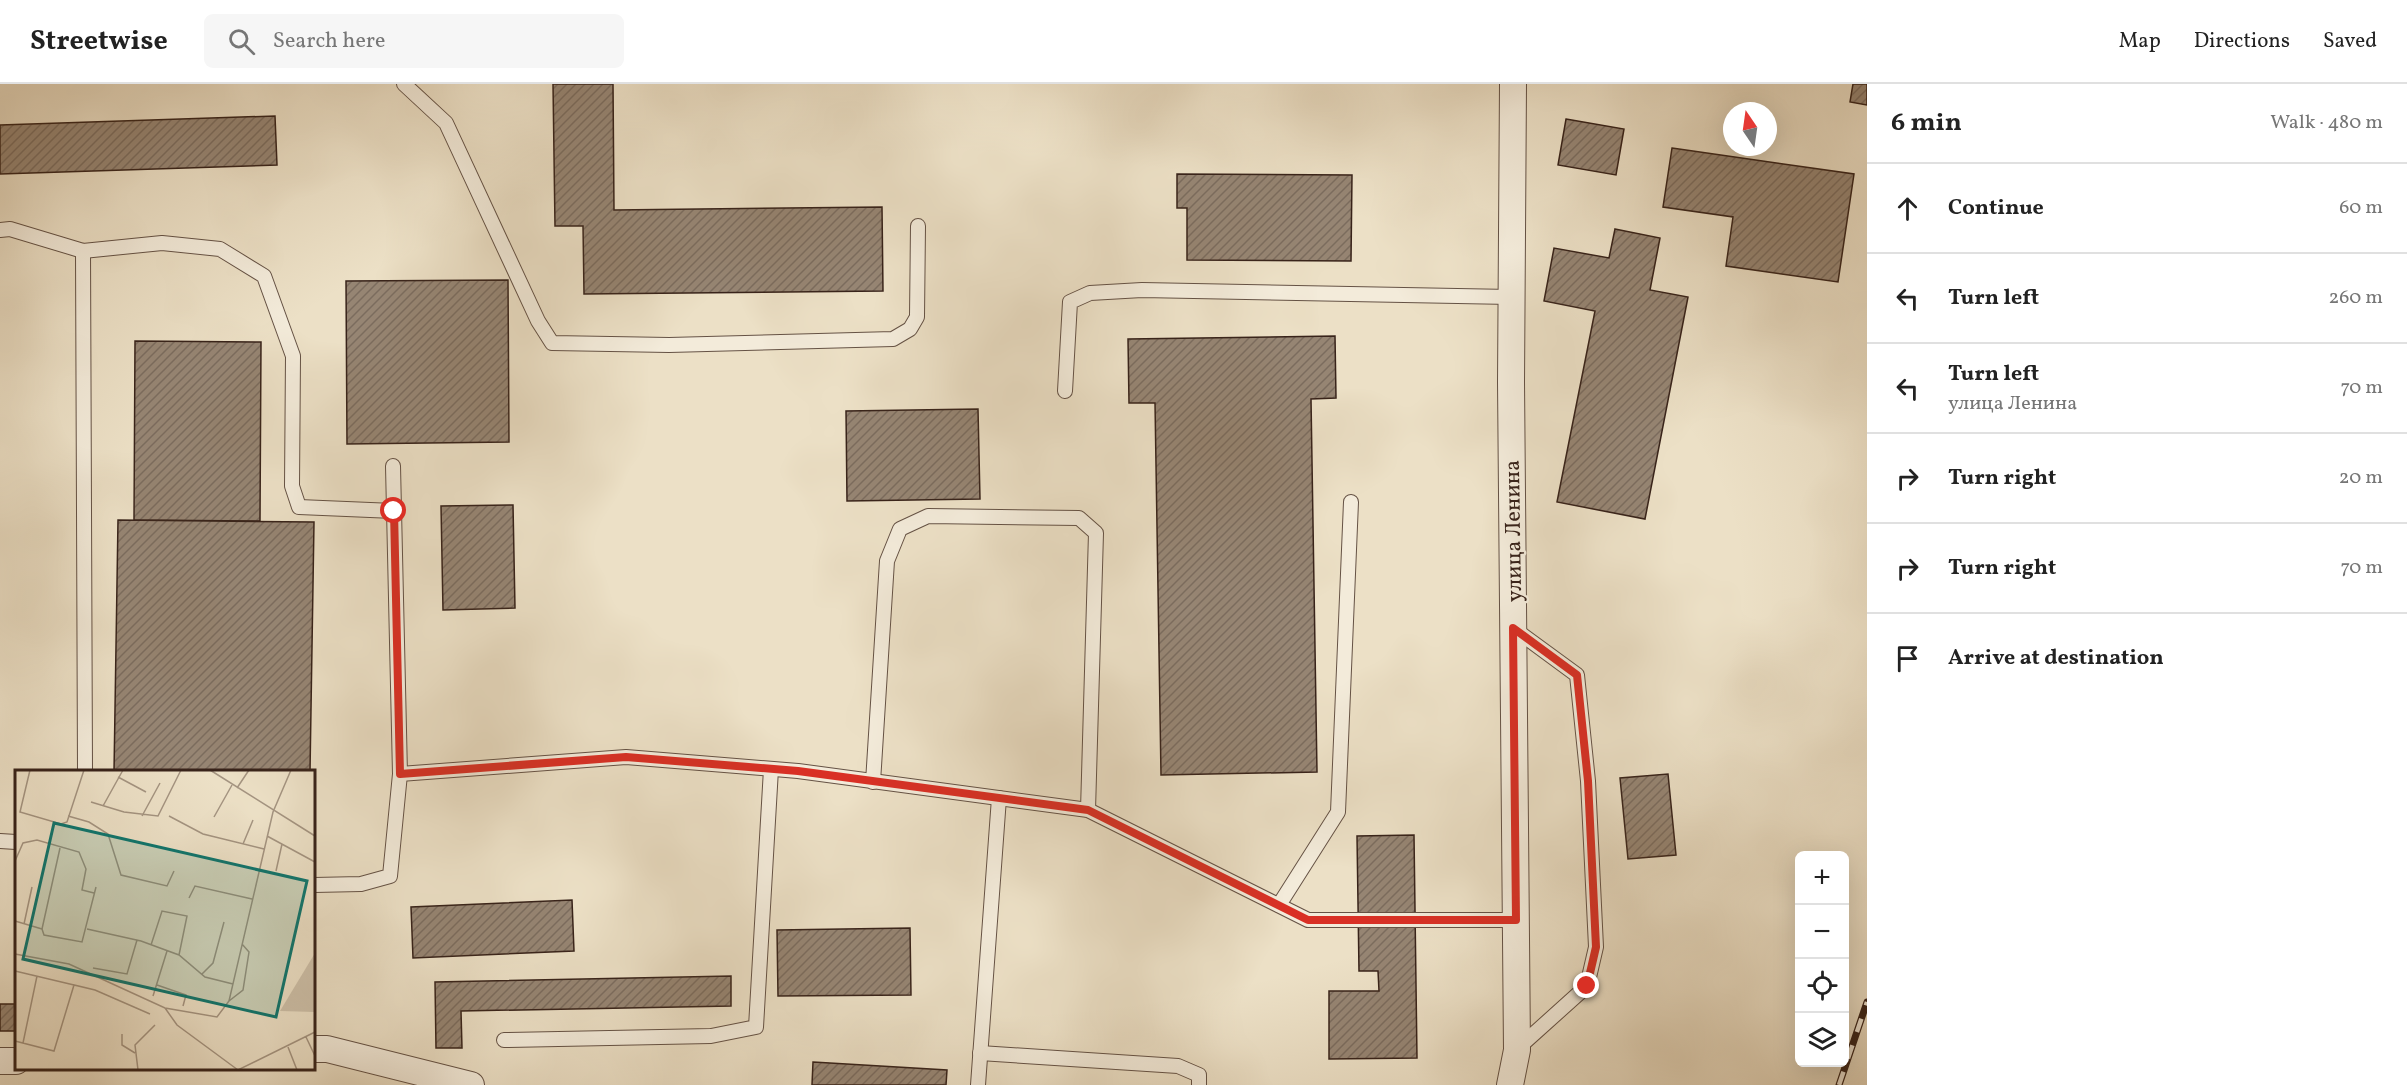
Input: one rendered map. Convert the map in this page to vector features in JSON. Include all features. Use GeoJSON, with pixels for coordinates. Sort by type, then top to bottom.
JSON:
{"type":"FeatureCollection","features":[{"type":"Feature","properties":{"kind":"street","name":"улица Ленина"},"geometry":{"type":"LineString","coordinates":[[1510,1085],[1516,1050],[1511,297],[1513,84]]}},
{"type":"Feature","properties":{"kind":"street"},"geometry":{"type":"LineString","coordinates":[[315,1049],[327,1048],[471,1085]]}},
{"type":"Feature","properties":{"kind":"lane"},"geometry":{"type":"LineString","coordinates":[[404,84],[446,123],[538,321],[552,343],[669,345],[893,339],[910,329],[917,317],[918,226]]}},
{"type":"Feature","properties":{"kind":"lane"},"geometry":{"type":"LineString","coordinates":[[0,230],[10,229],[83,251],[162,243],[220,249],[264,276],[293,356],[292,486],[299,507],[394,511]]}},
{"type":"Feature","properties":{"kind":"lane"},"geometry":{"type":"LineString","coordinates":[[83,251],[85,770]]}},
{"type":"Feature","properties":{"kind":"lane"},"geometry":{"type":"LineString","coordinates":[[1065,391],[1070,302],[1090,293],[1142,290],[1511,297]]}},
{"type":"Feature","properties":{"kind":"lane"},"geometry":{"type":"LineString","coordinates":[[315,885],[361,884],[390,876],[400,774],[393,466]]}},
{"type":"Feature","properties":{"kind":"lane"},"geometry":{"type":"LineString","coordinates":[[1279,905],[1338,812],[1351,502]]}},
{"type":"Feature","properties":{"kind":"lane"},"geometry":{"type":"LineString","coordinates":[[873,782],[887,561],[900,529],[928,516],[1079,518],[1096,533],[1088,810]]}},
{"type":"Feature","properties":{"kind":"lane"},"geometry":{"type":"LineString","coordinates":[[1513,628],[1577,675],[1588,781],[1596,947],[1587,986],[1516,1050]]}},
{"type":"Feature","properties":{"kind":"lane"},"geometry":{"type":"LineString","coordinates":[[400,774],[626,757],[771,769],[999,798],[1088,810],[1308,920],[1516,920]]}},
{"type":"Feature","properties":{"kind":"lane"},"geometry":{"type":"LineString","coordinates":[[504,1040],[711,1036],[756,1027],[771,769]]}},
{"type":"Feature","properties":{"kind":"lane"},"geometry":{"type":"LineString","coordinates":[[978,1085],[999,798]]}},
{"type":"Feature","properties":{"kind":"lane"},"geometry":{"type":"LineString","coordinates":[[0,841],[15,842]]}},
{"type":"Feature","properties":{"kind":"lane"},"geometry":{"type":"LineString","coordinates":[[980,1053],[1178,1066],[1199,1076],[1199,1085]]}},
{"type":"Feature","properties":{"kind":"building"},"geometry":{"type":"Polygon","coordinates":[[[553,84],[613,84],[614,210],[882,207],[883,291],[584,294],[583,226],[555,226],[553,84]]]}},
{"type":"Feature","properties":{"kind":"building"},"geometry":{"type":"Polygon","coordinates":[[[1853,84],[1867,84],[1867,105],[1850,102],[1853,84]]]}},
{"type":"Feature","properties":{"kind":"building"},"geometry":{"type":"Polygon","coordinates":[[[275,116],[277,165],[0,174],[0,125],[275,116]]]}},
{"type":"Feature","properties":{"kind":"building"},"geometry":{"type":"Polygon","coordinates":[[[1566,119],[1624,129],[1616,175],[1558,165],[1566,119]]]}},
{"type":"Feature","properties":{"kind":"building"},"geometry":{"type":"Polygon","coordinates":[[[1672,148],[1854,174],[1838,282],[1726,266],[1733,217],[1663,207],[1672,148]]]}},
{"type":"Feature","properties":{"kind":"building"},"geometry":{"type":"Polygon","coordinates":[[[1177,174],[1352,175],[1351,261],[1187,260],[1187,208],[1177,208],[1177,174]]]}},
{"type":"Feature","properties":{"kind":"building"},"geometry":{"type":"Polygon","coordinates":[[[1615,229],[1660,238],[1650,290],[1688,297],[1645,519],[1557,502],[1595,311],[1544,301],[1554,248],[1609,258],[1615,229]]]}},
{"type":"Feature","properties":{"kind":"building"},"geometry":{"type":"Polygon","coordinates":[[[508,280],[509,442],[347,444],[346,281],[508,280]]]}},
{"type":"Feature","properties":{"kind":"building"},"geometry":{"type":"Polygon","coordinates":[[[1335,336],[1336,398],[1311,399],[1317,772],[1161,775],[1155,403],[1129,403],[1128,339],[1335,336]]]}},
{"type":"Feature","properties":{"kind":"building"},"geometry":{"type":"Polygon","coordinates":[[[135,341],[261,342],[260,521],[134,520],[135,341]]]}},
{"type":"Feature","properties":{"kind":"building"},"geometry":{"type":"Polygon","coordinates":[[[978,409],[980,499],[847,501],[846,411],[978,409]]]}},
{"type":"Feature","properties":{"kind":"building"},"geometry":{"type":"Polygon","coordinates":[[[513,505],[515,608],[443,610],[441,506],[513,505]]]}},
{"type":"Feature","properties":{"kind":"building"},"geometry":{"type":"Polygon","coordinates":[[[118,520],[314,522],[310,770],[114,770],[118,520]]]}},
{"type":"Feature","properties":{"kind":"building"},"geometry":{"type":"Polygon","coordinates":[[[1668,774],[1676,855],[1628,859],[1620,778],[1668,774]]]}},
{"type":"Feature","properties":{"kind":"building"},"geometry":{"type":"Polygon","coordinates":[[[1414,835],[1417,1058],[1329,1059],[1329,991],[1379,991],[1378,971],[1359,971],[1357,836],[1414,835]]]}},
{"type":"Feature","properties":{"kind":"building"},"geometry":{"type":"Polygon","coordinates":[[[572,900],[574,951],[413,958],[411,907],[572,900]]]}},
{"type":"Feature","properties":{"kind":"building"},"geometry":{"type":"Polygon","coordinates":[[[910,928],[911,995],[778,996],[777,930],[910,928]]]}},
{"type":"Feature","properties":{"kind":"building"},"geometry":{"type":"Polygon","coordinates":[[[731,976],[731,1006],[461,1011],[462,1048],[436,1048],[435,982],[731,976]]]}},
{"type":"Feature","properties":{"kind":"building"},"geometry":{"type":"Polygon","coordinates":[[[0,1004],[15,1004],[15,1031],[0,1031],[0,1004]]]}},
{"type":"Feature","properties":{"kind":"building"},"geometry":{"type":"Polygon","coordinates":[[[813,1062],[947,1070],[946,1085],[812,1085],[813,1062]]]}},
{"type":"Feature","properties":{"kind":"railway"},"geometry":{"type":"LineString","coordinates":[[1839,1085],[1867,1002]]}},
{"type":"Feature","properties":{"kind":"route"},"geometry":{"type":"LineString","coordinates":[[394,511],[400,774],[626,757],[798,771],[1088,810],[1308,920],[1516,920],[1513,628],[1577,675],[1588,781],[1596,947],[1587,986]]}}]}
